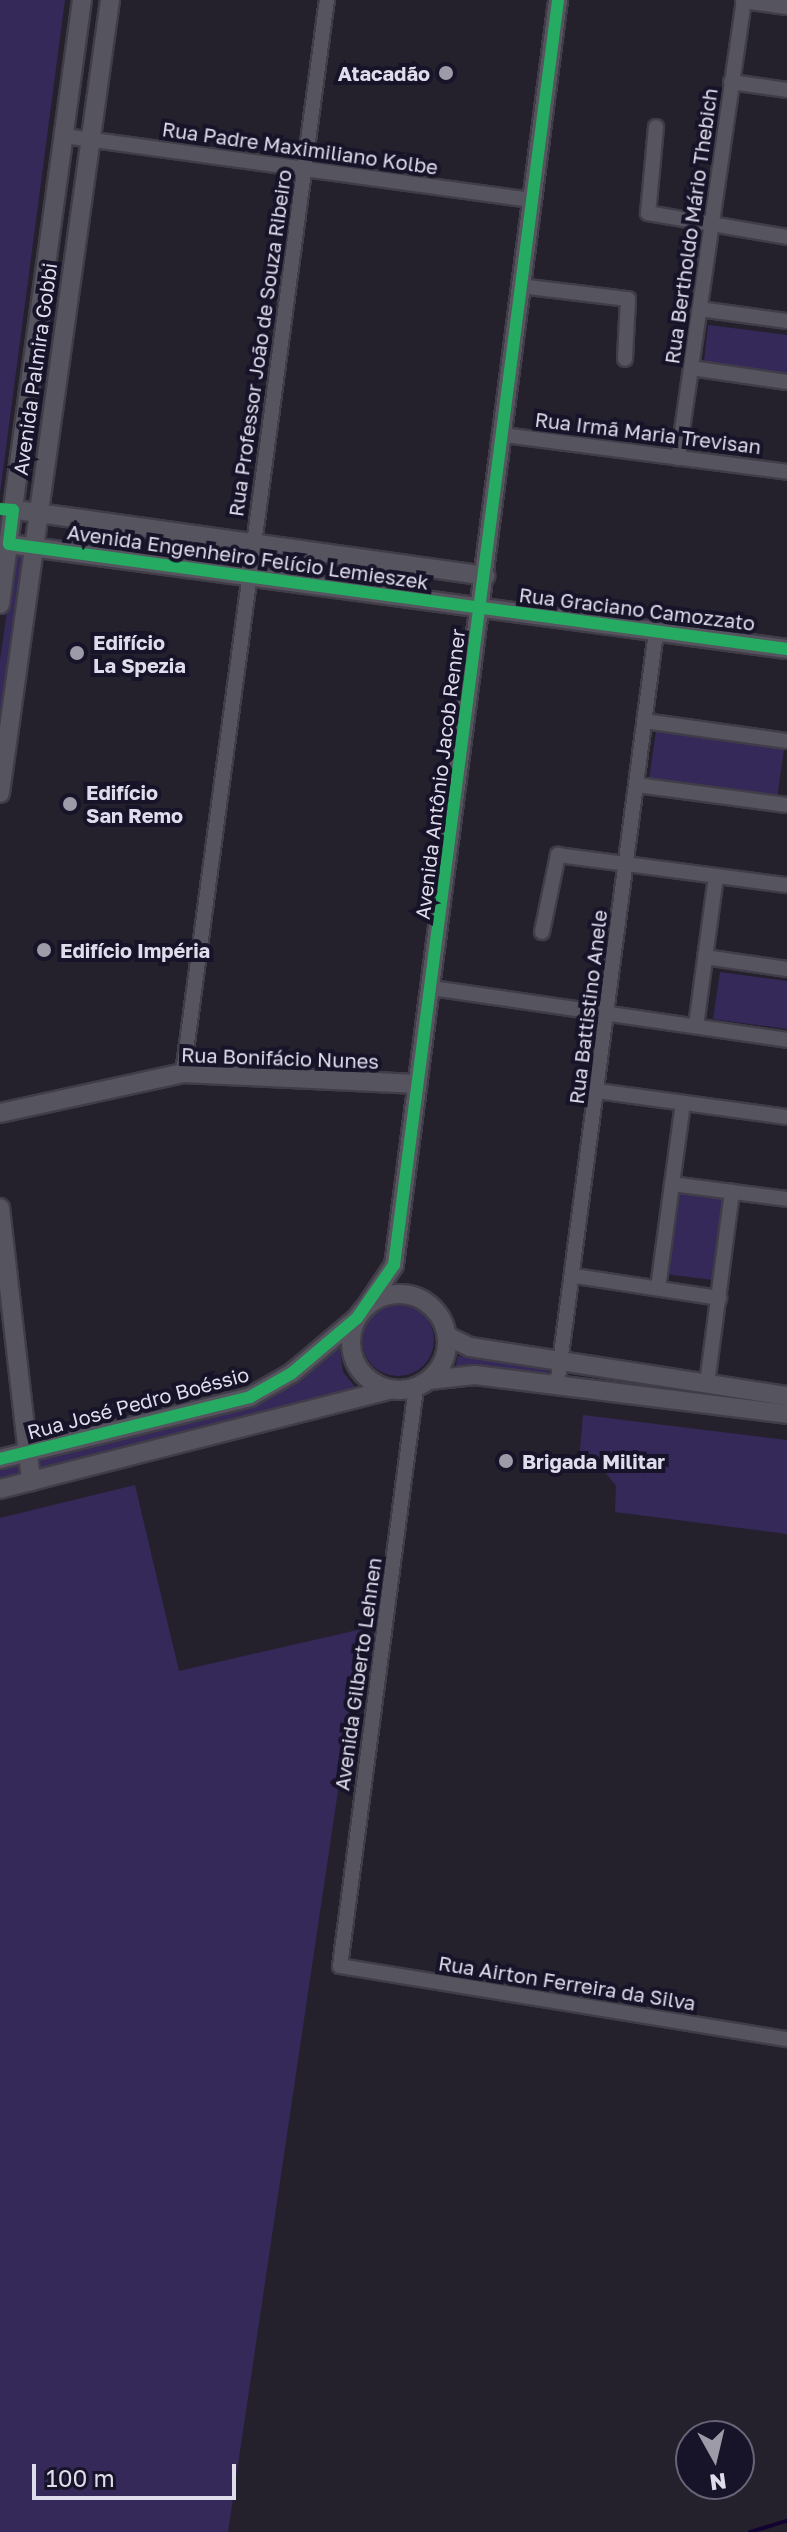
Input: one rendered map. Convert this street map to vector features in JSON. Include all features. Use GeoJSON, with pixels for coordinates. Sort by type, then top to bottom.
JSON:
{"type":"FeatureCollection","features":[{"type":"Feature","properties":{"kind":"street","name":"Avenida Palmira Gobbi"},"geometry":{"type":"LineString","coordinates":[[0,604],[9,544],[7,509],[82,0]]}},
{"type":"Feature","properties":{"kind":"street","name":"Avenida Palmira Gobbi"},"geometry":{"type":"LineString","coordinates":[[0,793],[110,0]]}},
{"type":"Feature","properties":{"kind":"street","name":"Rua Professor João de Souza Ribeiro"},"geometry":{"type":"LineString","coordinates":[[183,1073],[247,577],[327,0]]}},
{"type":"Feature","properties":{"kind":"street","name":"Avenida Antônio Jacob Renner"},"geometry":{"type":"LineString","coordinates":[[361,1312],[394,1265],[558,0]]}},
{"type":"Feature","properties":{"kind":"street"},"geometry":{"type":"LineString","coordinates":[[744,0],[787,7]]}},
{"type":"Feature","properties":{"kind":"street","name":"Rua Bertholdo Mário Thebich"},"geometry":{"type":"LineString","coordinates":[[678,458],[744,0]]}},
{"type":"Feature","properties":{"kind":"street"},"geometry":{"type":"LineString","coordinates":[[731,82],[787,90]]}},
{"type":"Feature","properties":{"kind":"street"},"geometry":{"type":"LineString","coordinates":[[656,127],[646,211],[710,226],[787,237]]}},
{"type":"Feature","properties":{"kind":"street","name":"Rua Padre Maximiliano Kolbe"},"geometry":{"type":"LineString","coordinates":[[64,136],[530,200]]}},
{"type":"Feature","properties":{"kind":"street"},"geometry":{"type":"LineString","coordinates":[[520,286],[628,299],[625,359]]}},
{"type":"Feature","properties":{"kind":"street"},"geometry":{"type":"LineString","coordinates":[[700,309],[787,321]]}},
{"type":"Feature","properties":{"kind":"street"},"geometry":{"type":"LineString","coordinates":[[691,368],[787,382]]}},
{"type":"Feature","properties":{"kind":"street","name":"Rua Irmã Maria Trevisan"},"geometry":{"type":"LineString","coordinates":[[504,435],[787,472]]}},
{"type":"Feature","properties":{"kind":"street","name":"Avenida Engenheiro Felício Lemieszek"},"geometry":{"type":"LineString","coordinates":[[7,509],[485,576]]}},
{"type":"Feature","properties":{"kind":"street","name":"Avenida Engenheiro Felício Lemieszek"},"geometry":{"type":"LineString","coordinates":[[9,544],[481,609]]}},
{"type":"Feature","properties":{"kind":"street","name":"Rua Graciano Camozzato"},"geometry":{"type":"LineString","coordinates":[[481,609],[787,649]]}},
{"type":"Feature","properties":{"kind":"street","name":"Rua Battistino Anele"},"geometry":{"type":"LineString","coordinates":[[557,1386],[575,1276],[605,1012],[656,632]]}},
{"type":"Feature","properties":{"kind":"street"},"geometry":{"type":"LineString","coordinates":[[644,721],[787,741]]}},
{"type":"Feature","properties":{"kind":"street"},"geometry":{"type":"LineString","coordinates":[[637,785],[786,800]]}},
{"type":"Feature","properties":{"kind":"street"},"geometry":{"type":"LineString","coordinates":[[542,932],[555,857],[787,885]]}},
{"type":"Feature","properties":{"kind":"street"},"geometry":{"type":"LineString","coordinates":[[696,1026],[716,876]]}},
{"type":"Feature","properties":{"kind":"street"},"geometry":{"type":"LineString","coordinates":[[705,957],[787,969]]}},
{"type":"Feature","properties":{"kind":"street"},"geometry":{"type":"LineString","coordinates":[[432,988],[787,1040]]}},
{"type":"Feature","properties":{"kind":"street","name":"Rua Bonifácio Nunes"},"geometry":{"type":"LineString","coordinates":[[0,1113],[183,1073],[418,1084]]}},
{"type":"Feature","properties":{"kind":"street"},"geometry":{"type":"LineString","coordinates":[[597,1091],[787,1117]]}},
{"type":"Feature","properties":{"kind":"street"},"geometry":{"type":"LineString","coordinates":[[658,1288],[683,1103]]}},
{"type":"Feature","properties":{"kind":"street"},"geometry":{"type":"LineString","coordinates":[[672,1184],[787,1199]]}},
{"type":"Feature","properties":{"kind":"street"},"geometry":{"type":"LineString","coordinates":[[707,1384],[732,1192]]}},
{"type":"Feature","properties":{"kind":"street"},"geometry":{"type":"LineString","coordinates":[[0,1208],[31,1481]]}},
{"type":"Feature","properties":{"kind":"street"},"geometry":{"type":"LineString","coordinates":[[394,1265],[408,1295]]}},
{"type":"Feature","properties":{"kind":"street"},"geometry":{"type":"LineString","coordinates":[[575,1276],[719,1298]]}},
{"type":"Feature","properties":{"kind":"street"},"geometry":{"type":"LineString","coordinates":[[388,1390],[362,1374],[354,1362],[350,1347],[361,1312],[391,1295],[408,1295],[437,1312],[447,1336],[445,1358],[422,1384]]}},
{"type":"Feature","properties":{"kind":"street","name":"Rua José Pedro Boéssio"},"geometry":{"type":"LineString","coordinates":[[0,1458],[250,1397],[292,1373],[361,1312]]}},
{"type":"Feature","properties":{"kind":"street"},"geometry":{"type":"LineString","coordinates":[[447,1336],[470,1347],[787,1396]]}},
{"type":"Feature","properties":{"kind":"street"},"geometry":{"type":"LineString","coordinates":[[606,1391],[609,1369]]}},
{"type":"Feature","properties":{"kind":"street"},"geometry":{"type":"LineString","coordinates":[[0,1458],[5,1488],[388,1390],[475,1375],[787,1414]]}},
{"type":"Feature","properties":{"kind":"street","name":"Avenida Gilberto Lehnen"},"geometry":{"type":"LineString","coordinates":[[340,1966],[422,1384]]}},
{"type":"Feature","properties":{"kind":"street","name":"Rua Airton Ferreira da Silva"},"geometry":{"type":"LineString","coordinates":[[340,1966],[787,2039]]}},
{"type":"Feature","properties":{"kind":"shaded area"},"geometry":{"type":"Polygon","coordinates":[[[0,0],[65,0],[0,493],[0,0]]]}},
{"type":"Feature","properties":{"kind":"shaded area"},"geometry":{"type":"Polygon","coordinates":[[[708,325],[787,335],[787,381],[703,370],[708,325]]]}},
{"type":"Feature","properties":{"kind":"shaded area"},"geometry":{"type":"Polygon","coordinates":[[[15,554],[24,555],[0,731],[0,661],[15,554]]]}},
{"type":"Feature","properties":{"kind":"shaded area"},"geometry":{"type":"Polygon","coordinates":[[[656,731],[784,749],[777,798],[649,780],[656,731]]]}},
{"type":"Feature","properties":{"kind":"shaded area"},"geometry":{"type":"Polygon","coordinates":[[[720,972],[787,981],[787,1029],[713,1019],[720,972]]]}},
{"type":"Feature","properties":{"kind":"shaded area"},"geometry":{"type":"Polygon","coordinates":[[[678,1192],[725,1199],[713,1280],[666,1274],[678,1192]]]}},
{"type":"Feature","properties":{"kind":"shaded area"},"geometry":{"type":"Polygon","coordinates":[[[398,1304],[418,1310],[428,1320],[434,1340],[428,1360],[418,1370],[398,1376],[378,1370],[368,1360],[362,1340],[368,1320],[378,1310],[398,1304]]]}},
{"type":"Feature","properties":{"kind":"shaded area"},"geometry":{"type":"Polygon","coordinates":[[[339,1344],[343,1372],[361,1394],[0,1483],[0,1467],[262,1402],[295,1384],[339,1344]]]}},
{"type":"Feature","properties":{"kind":"shaded area"},"geometry":{"type":"Polygon","coordinates":[[[457,1356],[549,1369],[547,1381],[456,1368],[457,1356]]]}},
{"type":"Feature","properties":{"kind":"shaded area"},"geometry":{"type":"Polygon","coordinates":[[[583,1415],[787,1440],[787,1534],[615,1512],[616,1486],[605,1472],[579,1460],[583,1415]]]}},
{"type":"Feature","properties":{"kind":"shaded area"},"geometry":{"type":"Polygon","coordinates":[[[135,1485],[179,1671],[362,1629],[228,2532],[0,2532],[0,1518],[135,1485]]]}},
{"type":"Feature","properties":{"kind":"waterway"},"geometry":{"type":"LineString","coordinates":[[750,2532],[787,2521]]}},
{"type":"Feature","properties":{"kind":"cycle path"},"geometry":{"type":"LineString","coordinates":[[0,1459],[250,1397],[292,1373],[357,1318],[394,1265],[558,0]]}},
{"type":"Feature","properties":{"kind":"cycle path"},"geometry":{"type":"LineString","coordinates":[[0,509],[13,510],[9,544],[787,649]]}},
{"type":"Feature","properties":{"kind":"place","name":"Atacadão"},"geometry":{"type":"Point","coordinates":[446,73]}},
{"type":"Feature","properties":{"kind":"place","name":"Edifício La Spezia"},"geometry":{"type":"Point","coordinates":[77,653]}},
{"type":"Feature","properties":{"kind":"place","name":"Edifício San Remo"},"geometry":{"type":"Point","coordinates":[70,804]}},
{"type":"Feature","properties":{"kind":"place","name":"Edifício Impéria"},"geometry":{"type":"Point","coordinates":[44,950]}},
{"type":"Feature","properties":{"kind":"place","name":"Brigada Militar"},"geometry":{"type":"Point","coordinates":[506,1461]}}]}
